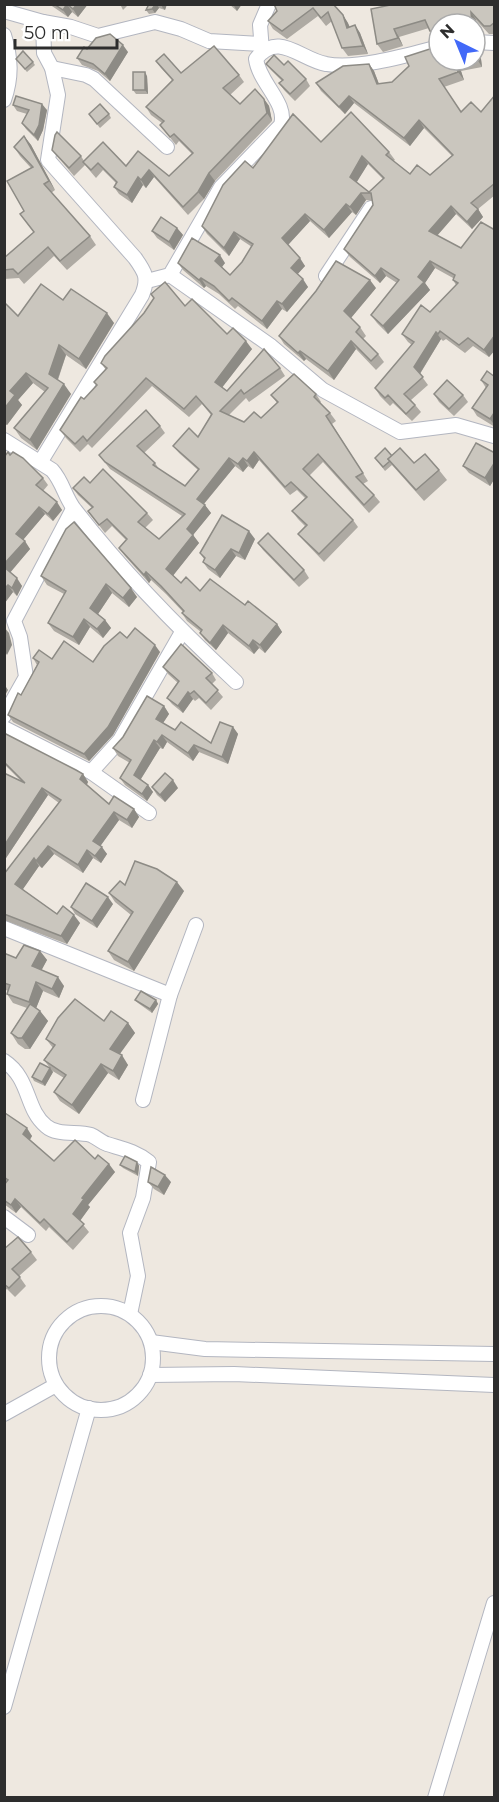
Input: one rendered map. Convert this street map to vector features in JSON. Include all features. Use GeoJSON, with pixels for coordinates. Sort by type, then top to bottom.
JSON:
{"type":"FeatureCollection","features":[{"type":"Feature","properties":{"kind":"street"},"geometry":{"type":"LineString","coordinates":[[147,281],[170,275],[221,187],[281,125],[284,118],[280,105],[258,72],[256,59],[262,48],[260,25],[269,4]]}},
{"type":"Feature","properties":{"kind":"street"},"geometry":{"type":"LineString","coordinates":[[4,11],[98,36],[154,22],[181,29],[209,41],[262,48],[292,48],[309,59],[327,65],[365,62],[427,49]]}},
{"type":"Feature","properties":{"kind":"street"},"geometry":{"type":"LineString","coordinates":[[40,462],[142,295],[147,281],[145,273],[135,258],[48,160],[58,95],[44,52],[43,22]]}},
{"type":"Feature","properties":{"kind":"street"},"geometry":{"type":"LineString","coordinates":[[4,35],[10,55],[10,81],[4,100]]}},
{"type":"Feature","properties":{"kind":"street"},"geometry":{"type":"LineString","coordinates":[[51,68],[86,75],[94,79],[167,147]]}},
{"type":"Feature","properties":{"kind":"street"},"geometry":{"type":"LineString","coordinates":[[321,284],[371,208]]}},
{"type":"Feature","properties":{"kind":"street"},"geometry":{"type":"LineString","coordinates":[[170,275],[271,346],[323,390],[400,432],[456,425],[495,436]]}},
{"type":"Feature","properties":{"kind":"street"},"geometry":{"type":"LineString","coordinates":[[271,346],[283,331]]}},
{"type":"Feature","properties":{"kind":"street"},"geometry":{"type":"LineString","coordinates":[[4,440],[40,462],[59,477],[74,509],[182,632],[236,682]]}},
{"type":"Feature","properties":{"kind":"street"},"geometry":{"type":"LineString","coordinates":[[4,716],[26,677],[20,637],[14,621],[74,509]]}},
{"type":"Feature","properties":{"kind":"street"},"geometry":{"type":"LineString","coordinates":[[91,772],[120,740],[182,632]]}},
{"type":"Feature","properties":{"kind":"street"},"geometry":{"type":"LineString","coordinates":[[4,728],[91,772],[149,813]]}},
{"type":"Feature","properties":{"kind":"street"},"geometry":{"type":"LineString","coordinates":[[143,1100],[170,994],[196,926]]}},
{"type":"Feature","properties":{"kind":"street"},"geometry":{"type":"LineString","coordinates":[[4,928],[170,994]]}},
{"type":"Feature","properties":{"kind":"street"},"geometry":{"type":"LineString","coordinates":[[4,1061],[16,1069],[23,1079],[37,1114],[46,1126],[58,1131],[91,1135],[104,1143],[135,1151],[149,1162],[143,1198],[130,1233],[138,1276],[130,1314]]}},
{"type":"Feature","properties":{"kind":"street"},"geometry":{"type":"LineString","coordinates":[[4,1217],[28,1235]]}},
{"type":"Feature","properties":{"kind":"street"},"geometry":{"type":"LineString","coordinates":[[96,1306],[114,1307],[130,1314],[143,1326],[151,1342],[153,1359],[150,1375],[142,1390],[130,1401],[115,1408],[89,1408],[67,1398],[56,1385],[50,1369],[49,1351],[54,1335],[65,1320],[79,1310],[96,1306]]}},
{"type":"Feature","properties":{"kind":"street"},"geometry":{"type":"LineString","coordinates":[[151,1342],[205,1349],[495,1354]]}},
{"type":"Feature","properties":{"kind":"street"},"geometry":{"type":"LineString","coordinates":[[150,1375],[234,1374],[495,1385]]}},
{"type":"Feature","properties":{"kind":"street"},"geometry":{"type":"LineString","coordinates":[[4,1414],[56,1385]]}},
{"type":"Feature","properties":{"kind":"street"},"geometry":{"type":"LineString","coordinates":[[4,1707],[89,1408]]}},
{"type":"Feature","properties":{"kind":"street"},"geometry":{"type":"LineString","coordinates":[[435,1797],[495,1603]]}},
{"type":"Feature","properties":{"kind":"building"},"geometry":{"type":"Polygon","coordinates":[[[54,4],[67,4],[63,10],[54,4]]]}},
{"type":"Feature","properties":{"kind":"building"},"geometry":{"type":"Polygon","coordinates":[[[67,4],[77,4],[73,9],[67,4]]]}},
{"type":"Feature","properties":{"kind":"building"},"geometry":{"type":"Polygon","coordinates":[[[149,4],[156,4],[152,9],[146,10],[149,4]]]}},
{"type":"Feature","properties":{"kind":"building"},"geometry":{"type":"Polygon","coordinates":[[[274,4],[333,4],[343,15],[347,28],[355,25],[363,46],[342,48],[328,12],[321,18],[313,8],[282,31],[268,21],[277,11],[274,4]]]}},
{"type":"Feature","properties":{"kind":"building"},"geometry":{"type":"Polygon","coordinates":[[[395,4],[495,4],[495,22],[487,26],[487,12],[427,12],[427,24],[425,20],[394,29],[398,38],[377,44],[371,9],[395,4]]]}},
{"type":"Feature","properties":{"kind":"building"},"geometry":{"type":"Polygon","coordinates":[[[110,34],[123,45],[105,74],[93,64],[77,58],[84,47],[87,49],[96,38],[110,34]]]}},
{"type":"Feature","properties":{"kind":"building"},"geometry":{"type":"Polygon","coordinates":[[[214,46],[239,75],[223,88],[240,104],[255,89],[264,99],[267,113],[209,173],[198,192],[183,207],[149,170],[141,180],[138,177],[127,195],[114,187],[117,182],[98,163],[91,170],[83,162],[103,142],[126,166],[138,151],[169,176],[193,153],[174,134],[170,137],[160,125],[164,121],[146,107],[173,80],[156,61],[164,54],[181,73],[214,46]]]}},
{"type":"Feature","properties":{"kind":"building"},"geometry":{"type":"Polygon","coordinates":[[[427,50],[427,72],[458,72],[439,79],[461,112],[471,102],[481,112],[495,95],[495,183],[471,203],[478,209],[467,222],[451,206],[429,231],[461,248],[481,222],[495,230],[495,335],[484,350],[468,338],[459,345],[440,331],[438,334],[436,332],[414,367],[423,377],[404,394],[415,405],[406,414],[388,395],[385,398],[375,388],[414,342],[402,334],[421,305],[430,312],[458,283],[453,280],[455,275],[430,261],[418,277],[424,282],[383,326],[371,315],[399,280],[381,268],[375,276],[344,249],[373,205],[371,193],[361,193],[350,207],[346,204],[324,230],[305,214],[282,238],[300,258],[291,268],[303,279],[282,304],[277,301],[262,321],[232,298],[229,301],[214,286],[201,278],[199,280],[178,263],[192,238],[220,255],[215,261],[230,275],[242,262],[253,244],[234,232],[224,248],[202,226],[223,185],[245,161],[253,168],[293,114],[321,142],[351,112],[389,152],[386,155],[410,174],[417,165],[430,175],[453,155],[419,120],[404,138],[349,96],[339,107],[316,83],[343,66],[369,64],[377,84],[392,82],[409,66],[405,57],[427,50]],[[362,156],[350,177],[369,192],[384,178],[362,156]]]}},
{"type":"Feature","properties":{"kind":"building"},"geometry":{"type":"Polygon","coordinates":[[[23,51],[33,62],[25,69],[16,59],[23,51]]]}},
{"type":"Feature","properties":{"kind":"building"},"geometry":{"type":"Polygon","coordinates":[[[274,55],[284,65],[288,61],[306,79],[290,94],[279,83],[283,80],[266,64],[274,55]]]}},
{"type":"Feature","properties":{"kind":"building"},"geometry":{"type":"Polygon","coordinates":[[[133,72],[145,72],[145,90],[133,90],[133,72]]]}},
{"type":"Feature","properties":{"kind":"building"},"geometry":{"type":"Polygon","coordinates":[[[16,96],[42,104],[39,125],[34,135],[22,123],[29,110],[13,105],[16,96]]]}},
{"type":"Feature","properties":{"kind":"building"},"geometry":{"type":"Polygon","coordinates":[[[100,104],[109,114],[97,124],[89,114],[100,104]]]}},
{"type":"Feature","properties":{"kind":"building"},"geometry":{"type":"Polygon","coordinates":[[[57,132],[81,156],[69,168],[52,150],[57,132]]]}},
{"type":"Feature","properties":{"kind":"building"},"geometry":{"type":"Polygon","coordinates":[[[24,136],[49,181],[44,184],[90,236],[60,261],[48,247],[18,274],[13,269],[4,270],[4,258],[34,232],[20,214],[24,211],[7,181],[33,167],[14,147],[24,136]]]}},
{"type":"Feature","properties":{"kind":"building"},"geometry":{"type":"Polygon","coordinates":[[[161,217],[177,228],[169,242],[152,231],[161,217]]]}},
{"type":"Feature","properties":{"kind":"building"},"geometry":{"type":"Polygon","coordinates":[[[336,261],[370,280],[344,311],[360,327],[356,332],[378,354],[371,361],[351,341],[328,371],[300,351],[298,353],[279,336],[316,291],[336,261]]]}},
{"type":"Feature","properties":{"kind":"building"},"geometry":{"type":"Polygon","coordinates":[[[165,282],[185,306],[192,299],[227,334],[233,328],[246,341],[215,382],[227,391],[264,349],[280,368],[244,394],[241,390],[220,411],[244,422],[254,412],[261,418],[278,402],[271,395],[294,374],[316,394],[314,397],[330,413],[326,416],[363,473],[356,477],[374,495],[364,505],[318,454],[303,469],[353,520],[319,554],[298,534],[307,525],[292,511],[307,497],[291,482],[285,487],[254,452],[247,461],[243,458],[238,464],[229,458],[197,499],[205,505],[187,529],[193,535],[166,569],[181,583],[186,577],[200,591],[210,579],[245,605],[248,601],[277,624],[260,645],[253,640],[249,646],[223,625],[210,643],[200,633],[202,630],[182,613],[184,611],[161,586],[146,572],[144,575],[119,548],[127,539],[107,519],[99,525],[88,511],[93,507],[73,488],[84,477],[90,483],[103,469],[147,513],[138,522],[159,539],[185,514],[105,462],[99,455],[146,410],[160,426],[137,446],[155,463],[153,465],[185,486],[199,469],[173,446],[189,428],[198,437],[212,414],[196,396],[184,409],[146,378],[87,441],[83,436],[75,444],[60,430],[81,397],[84,399],[97,385],[94,382],[107,368],[101,363],[105,356],[144,313],[154,298],[151,294],[165,282]]]}},
{"type":"Feature","properties":{"kind":"building"},"geometry":{"type":"Polygon","coordinates":[[[41,284],[63,300],[71,289],[107,313],[79,359],[59,345],[49,374],[64,384],[30,440],[14,428],[48,388],[26,373],[10,391],[15,395],[4,409],[4,302],[18,316],[41,284]]]}},
{"type":"Feature","properties":{"kind":"building"},"geometry":{"type":"Polygon","coordinates":[[[487,371],[495,377],[495,413],[490,419],[472,408],[488,385],[481,380],[487,371]]]}},
{"type":"Feature","properties":{"kind":"building"},"geometry":{"type":"Polygon","coordinates":[[[447,380],[463,395],[449,409],[434,394],[447,380]]]}},
{"type":"Feature","properties":{"kind":"building"},"geometry":{"type":"Polygon","coordinates":[[[476,443],[495,453],[495,462],[485,478],[463,466],[476,443]]]}},
{"type":"Feature","properties":{"kind":"building"},"geometry":{"type":"Polygon","coordinates":[[[385,448],[392,456],[383,467],[375,458],[385,448]]]}},
{"type":"Feature","properties":{"kind":"building"},"geometry":{"type":"Polygon","coordinates":[[[400,448],[414,463],[425,454],[439,470],[416,490],[388,459],[400,448]]]}},
{"type":"Feature","properties":{"kind":"building"},"geometry":{"type":"Polygon","coordinates":[[[8,452],[10,455],[13,452],[23,458],[43,478],[36,485],[57,502],[48,514],[39,507],[16,534],[25,541],[4,564],[4,457],[8,452]]]}},
{"type":"Feature","properties":{"kind":"building"},"geometry":{"type":"Polygon","coordinates":[[[222,515],[249,531],[239,553],[231,549],[215,570],[203,562],[205,558],[200,553],[222,515]]]}},
{"type":"Feature","properties":{"kind":"building"},"geometry":{"type":"Polygon","coordinates":[[[74,522],[131,588],[123,598],[106,584],[90,608],[105,620],[97,629],[84,619],[73,637],[48,623],[66,591],[41,576],[66,529],[74,522]]]}},
{"type":"Feature","properties":{"kind":"building"},"geometry":{"type":"Polygon","coordinates":[[[268,533],[304,570],[294,580],[258,543],[268,533]]]}},
{"type":"Feature","properties":{"kind":"building"},"geometry":{"type":"Polygon","coordinates":[[[4,567],[17,578],[12,588],[8,585],[4,589],[4,567]]]}},
{"type":"Feature","properties":{"kind":"building"},"geometry":{"type":"Polygon","coordinates":[[[135,628],[155,645],[108,727],[84,754],[8,715],[18,693],[21,695],[39,662],[33,658],[39,650],[52,659],[64,641],[93,662],[104,646],[120,632],[127,638],[135,628]]]}},
{"type":"Feature","properties":{"kind":"building"},"geometry":{"type":"Polygon","coordinates":[[[181,644],[212,673],[206,678],[218,690],[206,703],[194,691],[190,694],[188,692],[178,706],[167,698],[179,681],[163,667],[181,644]]]}},
{"type":"Feature","properties":{"kind":"building"},"geometry":{"type":"Polygon","coordinates":[[[147,696],[164,706],[156,719],[175,730],[181,722],[211,743],[220,722],[233,727],[222,757],[194,745],[188,753],[162,735],[157,742],[154,740],[134,775],[148,785],[142,794],[120,778],[131,760],[113,748],[123,737],[147,696]]]}},
{"type":"Feature","properties":{"kind":"building"},"geometry":{"type":"Polygon","coordinates":[[[4,733],[83,774],[80,779],[109,804],[114,796],[134,809],[127,820],[114,812],[93,841],[102,847],[95,856],[87,850],[78,865],[48,846],[36,861],[34,858],[15,884],[57,914],[63,906],[74,915],[61,936],[4,914],[4,874],[61,800],[42,788],[4,846],[4,773],[25,783],[4,762],[4,733]]]}},
{"type":"Feature","properties":{"kind":"building"},"geometry":{"type":"Polygon","coordinates":[[[165,773],[173,780],[160,795],[152,787],[165,773]]]}},
{"type":"Feature","properties":{"kind":"building"},"geometry":{"type":"Polygon","coordinates":[[[135,861],[157,869],[177,882],[128,962],[108,951],[133,912],[109,893],[120,881],[125,885],[135,861]]]}},
{"type":"Feature","properties":{"kind":"building"},"geometry":{"type":"Polygon","coordinates":[[[86,883],[108,897],[92,921],[71,907],[86,883]]]}},
{"type":"Feature","properties":{"kind":"building"},"geometry":{"type":"Polygon","coordinates":[[[24,945],[40,951],[32,966],[58,977],[52,989],[36,982],[29,1002],[7,994],[10,985],[4,983],[4,953],[16,958],[24,945]]]}},
{"type":"Feature","properties":{"kind":"building"},"geometry":{"type":"Polygon","coordinates":[[[141,991],[156,1000],[150,1009],[135,1000],[141,991]]]}},
{"type":"Feature","properties":{"kind":"building"},"geometry":{"type":"Polygon","coordinates":[[[75,999],[104,1021],[111,1011],[128,1023],[110,1049],[122,1055],[113,1071],[101,1064],[72,1105],[54,1092],[66,1075],[44,1060],[55,1045],[46,1039],[58,1018],[75,999]]]}},
{"type":"Feature","properties":{"kind":"building"},"geometry":{"type":"Polygon","coordinates":[[[30,1004],[40,1011],[22,1038],[18,1038],[11,1033],[30,1004]]]}},
{"type":"Feature","properties":{"kind":"building"},"geometry":{"type":"Polygon","coordinates":[[[40,1063],[50,1068],[42,1082],[32,1077],[40,1063]]]}},
{"type":"Feature","properties":{"kind":"building"},"geometry":{"type":"Polygon","coordinates":[[[5,1113],[27,1128],[23,1134],[54,1161],[75,1140],[95,1159],[98,1155],[109,1164],[82,1198],[84,1199],[73,1214],[84,1224],[67,1242],[44,1219],[40,1223],[15,1199],[11,1205],[4,1200],[4,1185],[8,1180],[4,1177],[5,1113]]]}},
{"type":"Feature","properties":{"kind":"building"},"geometry":{"type":"Polygon","coordinates":[[[125,1156],[137,1162],[135,1172],[120,1165],[125,1156]]]}},
{"type":"Feature","properties":{"kind":"building"},"geometry":{"type":"Polygon","coordinates":[[[151,1167],[165,1175],[158,1187],[148,1182],[151,1167]]]}},
{"type":"Feature","properties":{"kind":"building"},"geometry":{"type":"Polygon","coordinates":[[[18,1237],[31,1252],[12,1269],[20,1277],[9,1288],[4,1284],[4,1249],[18,1237]]]}}]}
